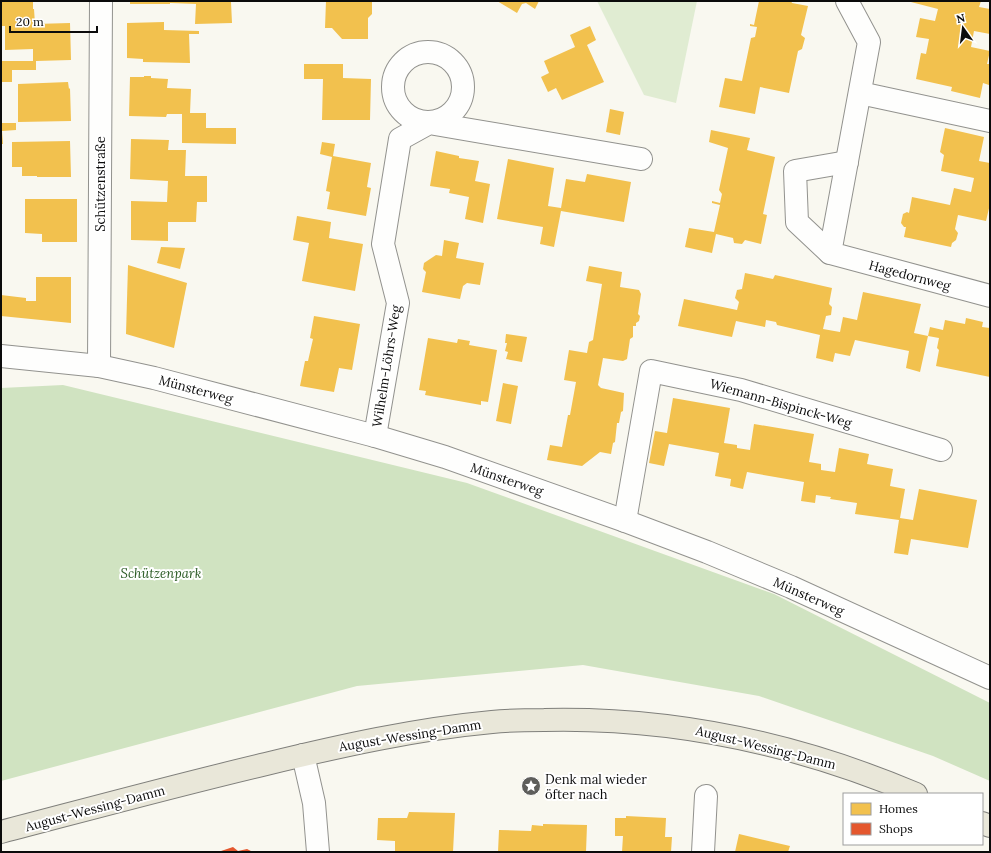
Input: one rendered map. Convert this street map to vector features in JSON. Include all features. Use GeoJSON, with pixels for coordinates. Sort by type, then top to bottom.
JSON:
{"type":"FeatureCollection","features":[{"type":"Feature","properties":{"kind":"main road","name":"August-Wessing-Damm"},"geometry":{"type":"LineString","coordinates":[[1,832],[303,755],[423,730],[494,722],[563,720],[616,721],[690,728],[791,751],[855,770],[913,793]]}},
{"type":"Feature","properties":{"kind":"street","name":"Schützenstraße"},"geometry":{"type":"LineString","coordinates":[[99,366],[101,1]]}},
{"type":"Feature","properties":{"kind":"street"},"geometry":{"type":"LineString","coordinates":[[830,253],[869,42],[846,1]]}},
{"type":"Feature","properties":{"kind":"street"},"geometry":{"type":"LineString","coordinates":[[860,93],[990,121]]}},
{"type":"Feature","properties":{"kind":"street","name":"Wilhelm-Löhrs-Weg"},"geometry":{"type":"LineString","coordinates":[[375,436],[398,303],[383,244],[400,139],[428,123],[641,159]]}},
{"type":"Feature","properties":{"kind":"street","name":"Hagedornweg"},"geometry":{"type":"LineString","coordinates":[[847,162],[795,171],[797,222],[830,253],[990,296]]}},
{"type":"Feature","properties":{"kind":"street","name":"Münsterweg"},"geometry":{"type":"LineString","coordinates":[[1,356],[99,366],[154,378],[375,436],[445,457],[707,552],[791,587],[990,678]]}},
{"type":"Feature","properties":{"kind":"street","name":"Wiemann-Bispinck-Weg"},"geometry":{"type":"LineString","coordinates":[[625,521],[651,371],[741,390],[941,450]]}},
{"type":"Feature","properties":{"kind":"street"},"geometry":{"type":"LineString","coordinates":[[303,755],[314,803],[318,852]]}},
{"type":"Feature","properties":{"kind":"street"},"geometry":{"type":"LineString","coordinates":[[703,852],[706,796]]}},
{"type":"Feature","properties":{"kind":"green space"},"geometry":{"type":"Polygon","coordinates":[[[597,1],[697,1],[676,103],[644,95],[597,1]]]}},
{"type":"Feature","properties":{"kind":"green space","name":"Schützenpark"},"geometry":{"type":"Polygon","coordinates":[[[63,385],[467,483],[774,594],[990,703],[990,781],[933,756],[759,696],[583,665],[357,686],[1,781],[1,388],[63,385]]]}},
{"type":"Feature","properties":{"kind":"building: Homes"},"geometry":{"type":"Polygon","coordinates":[[[1,1],[33,1],[35,24],[70,23],[71,60],[36,61],[36,70],[12,70],[12,82],[1,82],[1,61],[33,61],[33,49],[5,50],[5,26],[1,26],[1,1]]]}},
{"type":"Feature","properties":{"kind":"building: Homes"},"geometry":{"type":"Polygon","coordinates":[[[130,1],[231,2],[232,23],[195,24],[196,4],[130,4],[130,1]]]}},
{"type":"Feature","properties":{"kind":"building: Homes"},"geometry":{"type":"Polygon","coordinates":[[[326,1],[372,1],[372,14],[368,18],[368,39],[342,39],[332,28],[325,28],[326,1]]]}},
{"type":"Feature","properties":{"kind":"building: Homes"},"geometry":{"type":"Polygon","coordinates":[[[497,1],[539,1],[535,9],[526,3],[522,4],[517,13],[497,1]]]}},
{"type":"Feature","properties":{"kind":"building: Homes"},"geometry":{"type":"Polygon","coordinates":[[[759,1],[791,1],[792,3],[808,6],[801,35],[805,38],[802,49],[798,51],[789,93],[760,87],[755,114],[719,107],[725,78],[742,81],[751,38],[755,37],[757,27],[750,26],[750,24],[754,25],[759,1]]]}},
{"type":"Feature","properties":{"kind":"building: Homes"},"geometry":{"type":"Polygon","coordinates":[[[907,1],[981,1],[979,7],[990,9],[990,34],[974,31],[971,47],[990,51],[987,64],[990,64],[989,85],[983,83],[980,98],[951,91],[952,87],[916,79],[921,53],[926,54],[929,39],[916,37],[920,18],[935,21],[938,9],[907,1]]]}},
{"type":"Feature","properties":{"kind":"building: Homes"},"geometry":{"type":"Polygon","coordinates":[[[164,22],[164,30],[199,31],[199,34],[189,34],[190,63],[143,62],[143,59],[127,58],[127,23],[164,22]]]}},
{"type":"Feature","properties":{"kind":"building: Homes"},"geometry":{"type":"Polygon","coordinates":[[[590,26],[596,40],[587,45],[604,82],[562,100],[556,88],[548,92],[541,77],[549,73],[544,61],[575,47],[570,35],[590,26]]]}},
{"type":"Feature","properties":{"kind":"building: Homes"},"geometry":{"type":"Polygon","coordinates":[[[304,64],[343,64],[343,78],[371,79],[370,120],[322,120],[323,79],[304,79],[304,64]]]}},
{"type":"Feature","properties":{"kind":"building: Homes"},"geometry":{"type":"Polygon","coordinates":[[[144,76],[168,79],[167,88],[191,89],[190,113],[206,113],[206,128],[236,128],[236,144],[182,143],[182,114],[167,114],[166,117],[129,116],[130,77],[144,76]]]}},
{"type":"Feature","properties":{"kind":"building: Homes"},"geometry":{"type":"Polygon","coordinates":[[[68,82],[69,89],[70,88],[71,121],[18,122],[18,84],[68,82]]]}},
{"type":"Feature","properties":{"kind":"building: Homes"},"geometry":{"type":"Polygon","coordinates":[[[610,109],[624,112],[620,135],[606,132],[610,109]]]}},
{"type":"Feature","properties":{"kind":"building: Homes"},"geometry":{"type":"Polygon","coordinates":[[[2,123],[16,123],[16,130],[2,131],[3,144],[1,144],[2,123]]]}},
{"type":"Feature","properties":{"kind":"building: Homes"},"geometry":{"type":"Polygon","coordinates":[[[945,128],[984,137],[979,161],[990,163],[990,204],[986,221],[958,215],[955,229],[958,233],[956,240],[952,243],[951,247],[904,237],[906,227],[904,227],[901,223],[903,214],[907,212],[909,213],[912,197],[950,205],[954,188],[971,192],[974,178],[941,171],[944,155],[940,152],[945,128]]]}},
{"type":"Feature","properties":{"kind":"building: Homes"},"geometry":{"type":"Polygon","coordinates":[[[711,130],[750,138],[747,150],[775,157],[763,214],[767,215],[761,244],[745,240],[742,244],[734,243],[733,238],[716,234],[712,253],[685,247],[689,228],[714,232],[720,205],[712,203],[712,201],[720,203],[722,194],[719,190],[728,148],[709,142],[711,130]]]}},
{"type":"Feature","properties":{"kind":"building: Homes"},"geometry":{"type":"Polygon","coordinates":[[[131,139],[169,140],[168,150],[186,150],[185,176],[207,176],[207,202],[197,202],[196,222],[168,222],[168,241],[131,240],[131,201],[167,202],[168,181],[130,179],[131,139]]]}},
{"type":"Feature","properties":{"kind":"building: Homes"},"geometry":{"type":"Polygon","coordinates":[[[70,141],[71,177],[22,176],[22,167],[12,167],[12,142],[70,141]]]}},
{"type":"Feature","properties":{"kind":"building: Homes"},"geometry":{"type":"Polygon","coordinates":[[[322,142],[335,144],[333,156],[371,163],[367,187],[371,188],[366,216],[327,209],[330,192],[326,191],[332,157],[320,154],[322,142]]]}},
{"type":"Feature","properties":{"kind":"building: Homes"},"geometry":{"type":"Polygon","coordinates":[[[436,151],[459,156],[459,158],[479,161],[475,181],[490,184],[483,223],[465,219],[469,197],[449,193],[450,189],[430,186],[436,151]]]}},
{"type":"Feature","properties":{"kind":"building: Homes"},"geometry":{"type":"Polygon","coordinates":[[[508,159],[554,168],[548,206],[561,208],[566,179],[585,182],[587,174],[631,182],[624,222],[561,211],[554,247],[540,244],[543,227],[497,219],[508,159]]]}},
{"type":"Feature","properties":{"kind":"building: Homes"},"geometry":{"type":"Polygon","coordinates":[[[25,199],[77,199],[77,242],[42,242],[42,234],[25,233],[25,199]]]}},
{"type":"Feature","properties":{"kind":"building: Homes"},"geometry":{"type":"Polygon","coordinates":[[[297,216],[331,222],[329,238],[363,244],[355,291],[302,281],[309,243],[293,240],[297,216]]]}},
{"type":"Feature","properties":{"kind":"building: Homes"},"geometry":{"type":"Polygon","coordinates":[[[444,240],[459,243],[456,258],[484,263],[480,285],[467,283],[463,286],[460,299],[422,292],[426,272],[423,269],[424,263],[436,255],[442,256],[444,240]]]}},
{"type":"Feature","properties":{"kind":"building: Homes"},"geometry":{"type":"Polygon","coordinates":[[[161,247],[185,248],[180,269],[157,263],[161,247]]]}},
{"type":"Feature","properties":{"kind":"building: Homes"},"geometry":{"type":"Polygon","coordinates":[[[128,265],[187,283],[174,348],[126,334],[128,265]]]}},
{"type":"Feature","properties":{"kind":"building: Homes"},"geometry":{"type":"Polygon","coordinates":[[[589,266],[622,272],[620,287],[639,290],[641,294],[638,314],[640,316],[639,321],[636,323],[636,326],[633,326],[633,337],[630,339],[627,359],[623,361],[603,358],[598,385],[601,388],[624,393],[623,411],[621,412],[619,423],[617,423],[615,442],[613,443],[611,454],[600,452],[582,466],[547,460],[550,445],[562,447],[568,415],[570,415],[576,382],[564,380],[569,350],[587,353],[589,342],[593,340],[602,284],[586,281],[589,266]]]}},
{"type":"Feature","properties":{"kind":"building: Homes"},"geometry":{"type":"Polygon","coordinates":[[[745,273],[773,279],[775,275],[832,288],[829,304],[832,307],[831,315],[826,316],[823,329],[840,332],[843,317],[857,320],[863,292],[921,304],[914,333],[928,336],[920,372],[906,368],[909,351],[855,340],[850,356],[835,353],[833,362],[816,358],[820,335],[777,325],[776,322],[766,320],[765,327],[736,321],[732,337],[678,326],[684,299],[737,310],[739,302],[735,298],[737,290],[742,289],[745,273]]]}},
{"type":"Feature","properties":{"kind":"building: Homes"},"geometry":{"type":"Polygon","coordinates":[[[36,277],[71,277],[71,323],[1,316],[1,295],[26,298],[26,301],[36,301],[36,277]]]}},
{"type":"Feature","properties":{"kind":"building: Homes"},"geometry":{"type":"Polygon","coordinates":[[[314,316],[360,324],[352,370],[339,368],[334,392],[300,386],[305,361],[308,361],[313,339],[310,338],[314,316]]]}},
{"type":"Feature","properties":{"kind":"building: Homes"},"geometry":{"type":"Polygon","coordinates":[[[966,318],[983,322],[982,327],[990,328],[990,377],[936,366],[939,350],[937,348],[939,338],[928,336],[930,327],[943,330],[945,320],[965,324],[966,318]]]}},
{"type":"Feature","properties":{"kind":"building: Homes"},"geometry":{"type":"Polygon","coordinates":[[[506,334],[527,337],[522,362],[506,359],[508,352],[505,351],[507,343],[505,343],[506,334]]]}},
{"type":"Feature","properties":{"kind":"building: Homes"},"geometry":{"type":"Polygon","coordinates":[[[428,338],[457,343],[458,339],[470,341],[469,345],[497,350],[488,402],[481,401],[481,405],[425,395],[426,391],[419,390],[428,338]]]}},
{"type":"Feature","properties":{"kind":"building: Homes"},"geometry":{"type":"Polygon","coordinates":[[[503,383],[518,386],[511,424],[496,421],[503,383]]]}},
{"type":"Feature","properties":{"kind":"building: Homes"},"geometry":{"type":"Polygon","coordinates":[[[673,398],[730,408],[724,443],[737,445],[737,448],[750,450],[754,424],[814,434],[809,462],[821,464],[821,470],[835,472],[839,448],[869,454],[867,464],[893,469],[890,486],[905,489],[900,518],[913,520],[919,489],[977,500],[968,548],[911,539],[908,555],[894,553],[899,520],[855,514],[857,503],[830,499],[831,497],[816,495],[815,503],[801,501],[804,482],[747,472],[743,489],[730,486],[731,479],[715,476],[719,453],[669,444],[664,466],[649,463],[655,431],[667,433],[673,398]]]}},
{"type":"Feature","properties":{"kind":"building: Homes"},"geometry":{"type":"Polygon","coordinates":[[[409,812],[455,813],[453,852],[395,852],[395,841],[377,840],[378,818],[407,818],[409,812]]]}},
{"type":"Feature","properties":{"kind":"building: Homes"},"geometry":{"type":"Polygon","coordinates":[[[626,816],[666,818],[665,837],[672,837],[671,852],[622,852],[623,836],[615,836],[615,818],[626,818],[626,816]]]}},
{"type":"Feature","properties":{"kind":"building: Homes"},"geometry":{"type":"Polygon","coordinates":[[[543,824],[587,825],[586,852],[498,852],[499,830],[531,831],[532,825],[543,826],[543,824]]]}},
{"type":"Feature","properties":{"kind":"building: Homes"},"geometry":{"type":"Polygon","coordinates":[[[739,834],[790,846],[788,852],[735,852],[739,834]]]}},
{"type":"Feature","properties":{"kind":"building: Shops"},"geometry":{"type":"Polygon","coordinates":[[[233,847],[238,851],[247,849],[253,852],[218,852],[233,847]]]}},
{"type":"Feature","properties":{"kind":"place","name":"Denk mal wieder öfter nach"},"geometry":{"type":"Point","coordinates":[531,786]}}]}
